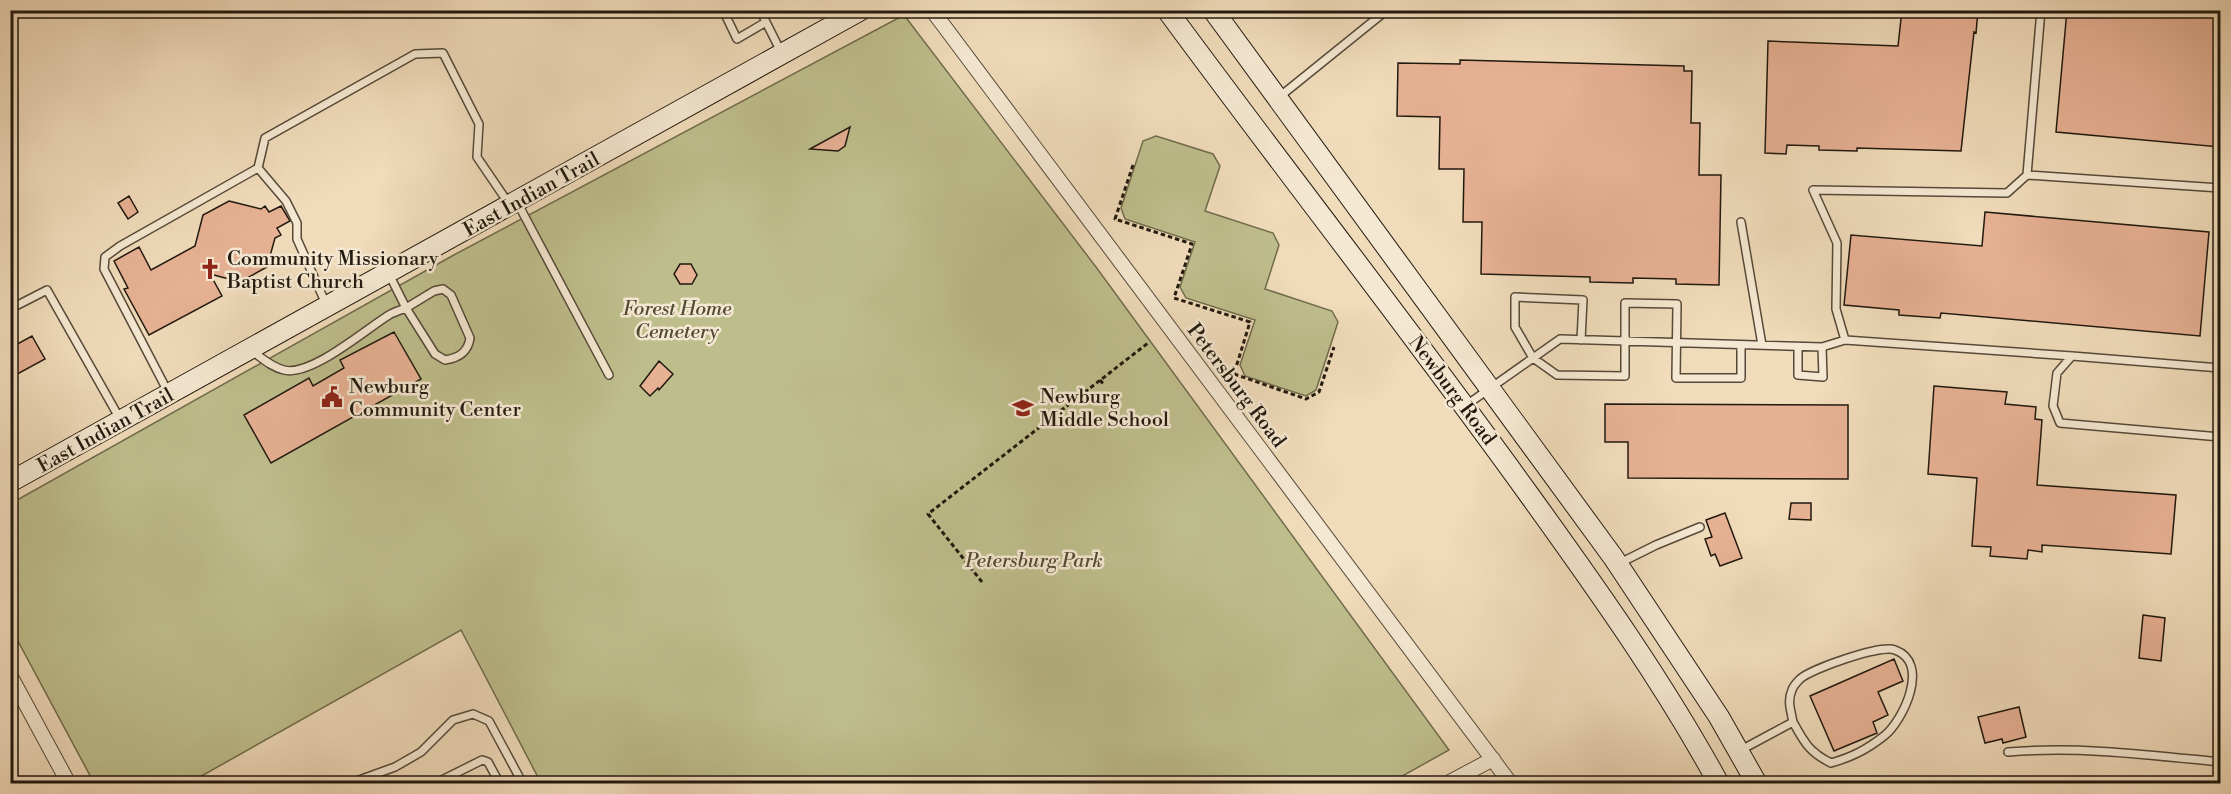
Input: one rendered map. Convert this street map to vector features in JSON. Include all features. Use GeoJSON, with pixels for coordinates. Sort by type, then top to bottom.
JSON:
{"type":"FeatureCollection","features":[{"type":"Feature","properties":{"kind":"main road","name":"East Indian Trail"},"geometry":{"type":"LineString","coordinates":[[10,482],[861,10]]}},
{"type":"Feature","properties":{"kind":"main road","name":"Newburg Road"},"geometry":{"type":"LineString","coordinates":[[1167,10],[1465,406],[1593,584],[1651,671],[1719,783]]}},
{"type":"Feature","properties":{"kind":"main road","name":"Newburg Road"},"geometry":{"type":"LineString","coordinates":[[1213,10],[1617,564],[1719,717],[1757,783]]}},
{"type":"Feature","properties":{"kind":"street","name":"Petersburg Road"},"geometry":{"type":"LineString","coordinates":[[932,10],[1511,783]]}},
{"type":"Feature","properties":{"kind":"street"},"geometry":{"type":"LineString","coordinates":[[10,675],[69,783]]}},
{"type":"Feature","properties":{"kind":"street"},"geometry":{"type":"LineString","coordinates":[[1446,783],[1492,759]]}},
{"type":"Feature","properties":{"kind":"lane"},"geometry":{"type":"LineString","coordinates":[[723,10],[737,39],[766,22]]}},
{"type":"Feature","properties":{"kind":"lane"},"geometry":{"type":"LineString","coordinates":[[760,10],[782,54]]}},
{"type":"Feature","properties":{"kind":"lane"},"geometry":{"type":"LineString","coordinates":[[1278,98],[1387,10]]}},
{"type":"Feature","properties":{"kind":"lane"},"geometry":{"type":"LineString","coordinates":[[1845,339],[1836,309],[1837,243],[1813,190],[2007,193],[2027,175],[2041,10]]}},
{"type":"Feature","properties":{"kind":"lane"},"geometry":{"type":"LineString","coordinates":[[169,394],[104,269],[105,258],[120,246],[258,168],[265,138],[415,54],[443,53],[479,124],[477,157],[514,204],[609,375]]}},
{"type":"Feature","properties":{"kind":"lane"},"geometry":{"type":"LineString","coordinates":[[258,168],[286,201],[297,223],[297,239],[327,307]]}},
{"type":"Feature","properties":{"kind":"lane"},"geometry":{"type":"LineString","coordinates":[[2027,175],[2220,189]]}},
{"type":"Feature","properties":{"kind":"lane"},"geometry":{"type":"LineString","coordinates":[[1741,222],[1762,345]]}},
{"type":"Feature","properties":{"kind":"lane"},"geometry":{"type":"LineString","coordinates":[[250,349],[271,365],[285,371],[302,369],[365,334],[389,315],[406,308],[434,291],[443,290],[451,295],[469,331],[470,338],[466,350],[453,359],[440,359],[406,308],[388,273]]}},
{"type":"Feature","properties":{"kind":"lane"},"geometry":{"type":"LineString","coordinates":[[10,309],[47,290],[121,421]]}},
{"type":"Feature","properties":{"kind":"lane"},"geometry":{"type":"LineString","coordinates":[[1581,340],[1583,300],[1515,297],[1515,327],[1533,358],[1557,375],[1624,376],[1625,303],[1677,304],[1676,378],[1741,378],[1741,345]]}},
{"type":"Feature","properties":{"kind":"lane"},"geometry":{"type":"LineString","coordinates":[[1465,406],[1560,339],[1798,347],[1822,347],[1845,339],[2220,368]]}},
{"type":"Feature","properties":{"kind":"lane"},"geometry":{"type":"LineString","coordinates":[[1798,347],[1798,375],[1823,376],[1822,347]]}},
{"type":"Feature","properties":{"kind":"lane"},"geometry":{"type":"LineString","coordinates":[[2072,356],[2057,373],[2053,406],[2060,423],[2220,437]]}},
{"type":"Feature","properties":{"kind":"lane"},"geometry":{"type":"LineString","coordinates":[[1617,564],[1700,527]]}},
{"type":"Feature","properties":{"kind":"lane"},"geometry":{"type":"LineString","coordinates":[[1886,649],[1896,650],[1909,662],[1912,671],[1911,692],[1902,713],[1886,735],[1856,756],[1831,763],[1818,757],[1809,750],[1792,722],[1789,701],[1792,689],[1801,678],[1860,653],[1886,649]]}},
{"type":"Feature","properties":{"kind":"lane"},"geometry":{"type":"LineString","coordinates":[[348,783],[395,767],[421,752],[453,720],[473,714],[489,721],[523,783]]}},
{"type":"Feature","properties":{"kind":"lane"},"geometry":{"type":"LineString","coordinates":[[1738,752],[1792,722]]}},
{"type":"Feature","properties":{"kind":"lane"},"geometry":{"type":"LineString","coordinates":[[2008,752],[2046,749],[2089,751],[2220,762]]}},
{"type":"Feature","properties":{"kind":"lane"},"geometry":{"type":"LineString","coordinates":[[434,783],[482,760],[488,762],[500,783]]}},
{"type":"Feature","properties":{"kind":"path"},"geometry":{"type":"LineString","coordinates":[[1133,165],[1115,219],[1192,244],[1174,298],[1250,322],[1250,329],[1233,376],[1227,382]]}},
{"type":"Feature","properties":{"kind":"path"},"geometry":{"type":"LineString","coordinates":[[1168,303],[1175,299]]}},
{"type":"Feature","properties":{"kind":"path"},"geometry":{"type":"LineString","coordinates":[[982,582],[928,514],[1148,343]]}},
{"type":"Feature","properties":{"kind":"path"},"geometry":{"type":"LineString","coordinates":[[1233,376],[1306,399],[1319,392],[1334,347]]}},
{"type":"Feature","properties":{"kind":"path"},"geometry":{"type":"LineString","coordinates":[[1100,380],[1104,385]]}},
{"type":"Feature","properties":{"kind":"path"},"geometry":{"type":"LineString","coordinates":[[1044,424],[1049,429]]}},
{"type":"Feature","properties":{"kind":"green space","name":"Petersburg Park"},"geometry":{"type":"Polygon","coordinates":[[[904,15],[1096,267],[1449,750],[1388,784],[541,783],[461,630],[189,783],[94,783],[11,628],[10,504],[452,256],[904,15]]]}},
{"type":"Feature","properties":{"kind":"green space"},"geometry":{"type":"Polygon","coordinates":[[[1156,136],[1213,154],[1220,166],[1205,211],[1273,233],[1279,245],[1265,289],[1332,311],[1338,322],[1316,390],[1306,396],[1245,376],[1240,365],[1255,320],[1186,298],[1180,287],[1195,242],[1125,219],[1121,208],[1143,141],[1156,136]]]}},
{"type":"Feature","properties":{"kind":"building"},"geometry":{"type":"Polygon","coordinates":[[[1902,10],[1978,10],[1961,151],[1857,148],[1857,151],[1819,150],[1819,146],[1787,145],[1786,154],[1765,153],[1768,41],[1898,46],[1902,10]]]}},
{"type":"Feature","properties":{"kind":"building"},"geometry":{"type":"Polygon","coordinates":[[[2067,10],[2220,10],[2220,147],[2056,132],[2067,10]]]}},
{"type":"Feature","properties":{"kind":"building"},"geometry":{"type":"Polygon","coordinates":[[[1460,60],[1684,66],[1684,71],[1692,71],[1691,123],[1700,123],[1699,175],[1721,175],[1719,285],[1676,284],[1676,279],[1633,278],[1633,283],[1590,282],[1590,277],[1481,274],[1482,222],[1463,222],[1464,169],[1439,169],[1440,117],[1397,116],[1398,63],[1460,64],[1460,60]]]}},
{"type":"Feature","properties":{"kind":"building"},"geometry":{"type":"Polygon","coordinates":[[[850,127],[845,146],[838,151],[810,149],[850,127]]]}},
{"type":"Feature","properties":{"kind":"building"},"geometry":{"type":"Polygon","coordinates":[[[129,196],[138,212],[128,219],[118,203],[129,196]]]}},
{"type":"Feature","properties":{"kind":"building","name":"Community Missionary Baptist Church"},"geometry":{"type":"Polygon","coordinates":[[[229,201],[261,209],[265,206],[269,212],[281,206],[290,221],[277,228],[281,235],[275,238],[267,267],[240,282],[210,274],[222,296],[149,335],[124,289],[128,288],[114,261],[139,247],[151,270],[195,246],[203,215],[229,201]]]}},
{"type":"Feature","properties":{"kind":"building"},"geometry":{"type":"Polygon","coordinates":[[[1985,212],[2209,232],[2200,336],[1941,313],[1940,318],[1899,315],[1899,310],[1844,305],[1851,235],[1982,246],[1985,212]]]}},
{"type":"Feature","properties":{"kind":"building"},"geometry":{"type":"Polygon","coordinates":[[[680,264],[691,264],[697,275],[692,284],[680,284],[674,274],[680,264]]]}},
{"type":"Feature","properties":{"kind":"building","name":"Newburg Community Center"},"geometry":{"type":"Polygon","coordinates":[[[394,332],[421,379],[271,463],[244,415],[309,378],[313,386],[344,368],[340,360],[394,332]]]}},
{"type":"Feature","properties":{"kind":"building"},"geometry":{"type":"Polygon","coordinates":[[[32,336],[45,359],[10,378],[10,348],[32,336]]]}},
{"type":"Feature","properties":{"kind":"building"},"geometry":{"type":"Polygon","coordinates":[[[659,361],[673,374],[659,390],[658,388],[650,396],[640,386],[659,361]]]}},
{"type":"Feature","properties":{"kind":"building"},"geometry":{"type":"Polygon","coordinates":[[[1934,386],[2007,392],[2005,404],[2036,407],[2035,419],[2042,420],[2037,485],[2176,495],[2171,554],[2042,545],[2042,552],[2028,550],[2027,559],[1990,556],[1991,547],[1972,546],[1977,478],[1928,474],[1934,386]]]}},
{"type":"Feature","properties":{"kind":"building"},"geometry":{"type":"Polygon","coordinates":[[[1605,404],[1848,405],[1848,479],[1628,478],[1628,442],[1605,442],[1605,404]]]}},
{"type":"Feature","properties":{"kind":"building"},"geometry":{"type":"Polygon","coordinates":[[[1791,503],[1811,503],[1811,520],[1789,519],[1791,503]]]}},
{"type":"Feature","properties":{"kind":"building"},"geometry":{"type":"Polygon","coordinates":[[[1725,513],[1742,558],[1720,566],[1715,554],[1711,556],[1705,539],[1712,537],[1706,520],[1725,513]]]}},
{"type":"Feature","properties":{"kind":"building"},"geometry":{"type":"Polygon","coordinates":[[[2143,615],[2165,618],[2161,661],[2139,658],[2143,615]]]}},
{"type":"Feature","properties":{"kind":"building"},"geometry":{"type":"Polygon","coordinates":[[[1894,659],[1903,681],[1878,692],[1888,715],[1873,722],[1877,733],[1834,751],[1810,696],[1894,659]]]}},
{"type":"Feature","properties":{"kind":"building"},"geometry":{"type":"Polygon","coordinates":[[[2019,707],[2026,737],[2003,743],[2002,739],[1985,743],[1978,717],[2019,707]]]}},
{"type":"Feature","properties":{"kind":"place","name":"Community Missionary Baptist Church"},"geometry":{"type":"Point","coordinates":[210,269]}},
{"type":"Feature","properties":{"kind":"place","name":"Newburg Community Center"},"geometry":{"type":"Point","coordinates":[332,397]}},
{"type":"Feature","properties":{"kind":"place","name":"Newburg Middle School"},"geometry":{"type":"Point","coordinates":[1023,408]}},
{"type":"Feature","properties":{"kind":"park label","name":"Forest Home Cemetery"},"geometry":{"type":"Point","coordinates":[677,320]}}]}
